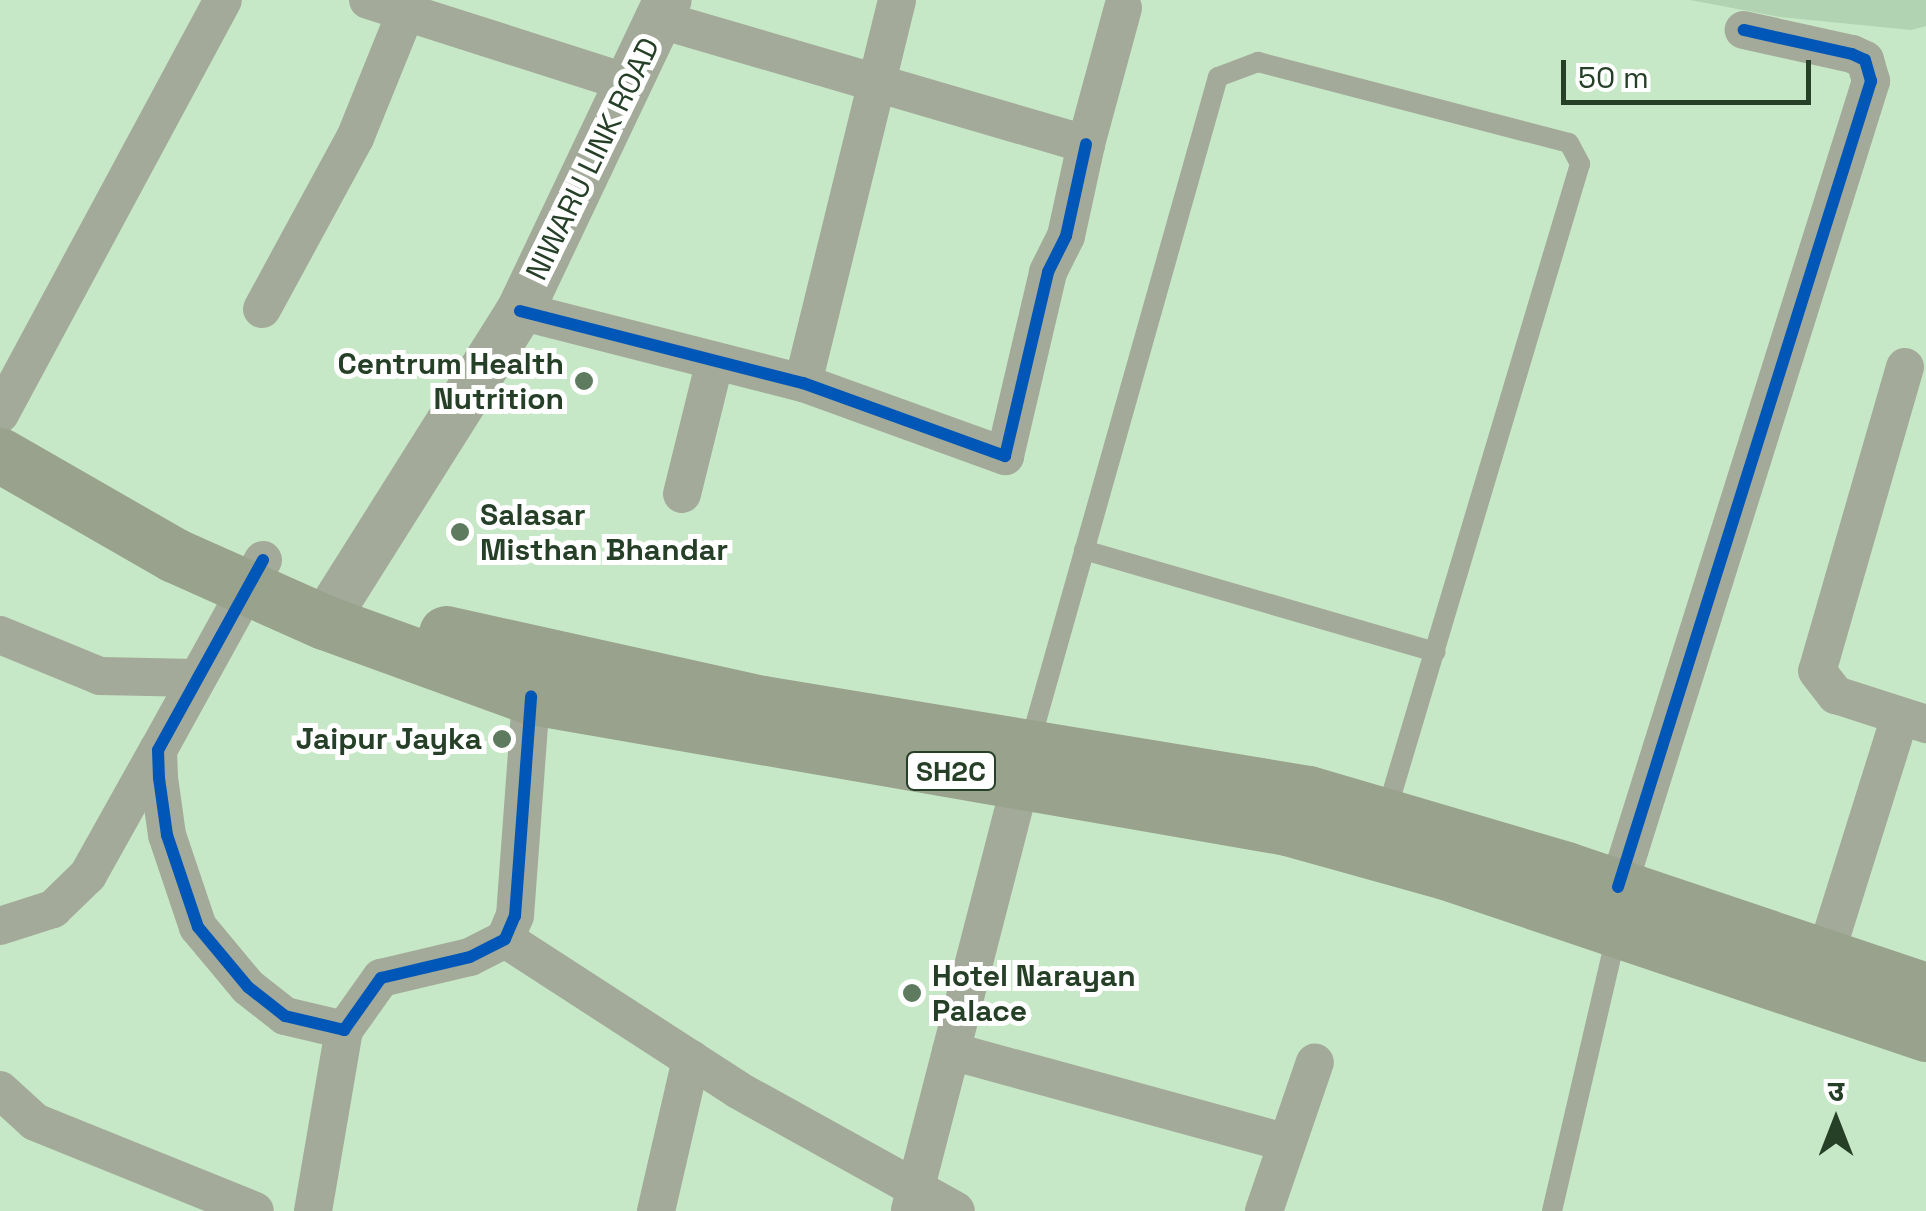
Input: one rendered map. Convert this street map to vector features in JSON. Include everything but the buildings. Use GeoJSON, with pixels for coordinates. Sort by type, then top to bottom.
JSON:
{"type":"FeatureCollection","features":[{"type":"Feature","properties":{"kind":"main road","name":"SH2C"},"geometry":{"type":"LineString","coordinates":[[0,415],[256,574],[531,697],[1026,763],[1308,793],[1385,816],[1926,1034]]}},
{"type":"Feature","properties":{"kind":"main road","name":"SH2C"},"geometry":{"type":"LineString","coordinates":[[0,455],[174,556],[256,574]]}},
{"type":"Feature","properties":{"kind":"main road","name":"SH2C"},"geometry":{"type":"LineString","coordinates":[[332,608],[576,666],[762,703],[1026,763],[1632,913],[1824,956],[1926,990]]}},
{"type":"Feature","properties":{"kind":"street"},"geometry":{"type":"LineString","coordinates":[[0,415],[224,0]]}},
{"type":"Feature","properties":{"kind":"street"},"geometry":{"type":"LineString","coordinates":[[368,0],[406,12],[460,14],[628,84]]}},
{"type":"Feature","properties":{"kind":"street"},"geometry":{"type":"LineString","coordinates":[[802,383],[897,0]]}},
{"type":"Feature","properties":{"kind":"street"},"geometry":{"type":"LineString","coordinates":[[520,311],[802,383],[1005,456],[1123,8]]}},
{"type":"Feature","properties":{"kind":"street"},"geometry":{"type":"LineString","coordinates":[[664,10],[1086,144]]}},
{"type":"Feature","properties":{"kind":"street","name":"NIWARU LINK ROAD"},"geometry":{"type":"LineString","coordinates":[[332,608],[520,311],[664,10]]}},
{"type":"Feature","properties":{"kind":"street"},"geometry":{"type":"LineString","coordinates":[[262,309],[354,138],[406,12]]}},
{"type":"Feature","properties":{"kind":"street"},"geometry":{"type":"LineString","coordinates":[[1632,913],[1871,81],[1864,60],[1852,54],[1744,30]]}},
{"type":"Feature","properties":{"kind":"street"},"geometry":{"type":"LineString","coordinates":[[682,494],[715,360]]}},
{"type":"Feature","properties":{"kind":"street"},"geometry":{"type":"LineString","coordinates":[[1824,956],[1913,720],[1836,695],[1817,671],[1906,367]]}},
{"type":"Feature","properties":{"kind":"street"},"geometry":{"type":"LineString","coordinates":[[0,926],[53,910],[88,875],[256,574]]}},
{"type":"Feature","properties":{"kind":"street"},"geometry":{"type":"LineString","coordinates":[[0,635],[100,676],[196,678]]}},
{"type":"Feature","properties":{"kind":"street"},"geometry":{"type":"LineString","coordinates":[[313,1211],[344,1030],[380,978],[470,957],[505,939],[515,916],[531,697]]}},
{"type":"Feature","properties":{"kind":"street"},"geometry":{"type":"LineString","coordinates":[[158,750],[167,836],[198,927],[248,987],[285,1016],[344,1030]]}},
{"type":"Feature","properties":{"kind":"street"},"geometry":{"type":"LineString","coordinates":[[912,1200],[1026,763]]}},
{"type":"Feature","properties":{"kind":"street"},"geometry":{"type":"LineString","coordinates":[[505,939],[912,1200],[956,1211]]}},
{"type":"Feature","properties":{"kind":"street"},"geometry":{"type":"LineString","coordinates":[[951,1051],[1288,1143]]}},
{"type":"Feature","properties":{"kind":"street"},"geometry":{"type":"LineString","coordinates":[[656,1211],[691,1059]]}},
{"type":"Feature","properties":{"kind":"street"},"geometry":{"type":"LineString","coordinates":[[1264,1211],[1315,1062]]}},
{"type":"Feature","properties":{"kind":"street"},"geometry":{"type":"LineString","coordinates":[[0,1090],[35,1122],[255,1211]]}},
{"type":"Feature","properties":{"kind":"lane"},"geometry":{"type":"LineString","coordinates":[[1026,763],[1218,77],[1258,62],[1569,143],[1579,176],[1385,816]]}},
{"type":"Feature","properties":{"kind":"lane"},"geometry":{"type":"LineString","coordinates":[[1084,550],[1435,652]]}},
{"type":"Feature","properties":{"kind":"lane"},"geometry":{"type":"LineString","coordinates":[[1552,1211],[1632,913]]}},
{"type":"Feature","properties":{"kind":"green space"},"geometry":{"type":"Polygon","coordinates":[[[1690,0],[1926,0],[1926,26],[1911,30],[1780,17],[1690,0]]]}},
{"type":"Feature","properties":{"kind":"cycle path"},"geometry":{"type":"LineString","coordinates":[[1618,887],[1871,81],[1865,60],[1852,54],[1744,30]]}},
{"type":"Feature","properties":{"kind":"cycle path"},"geometry":{"type":"LineString","coordinates":[[520,311],[803,383],[1005,456],[1048,272],[1066,236],[1086,144]]}},
{"type":"Feature","properties":{"kind":"cycle path"},"geometry":{"type":"LineString","coordinates":[[263,560],[158,750],[159,778],[167,835],[198,927],[248,987],[285,1016],[344,1030],[381,978],[470,957],[505,939],[515,916],[531,697]]}},
{"type":"Feature","properties":{"kind":"place","name":"Centrum Health Nutrition"},"geometry":{"type":"Point","coordinates":[584,381]}},
{"type":"Feature","properties":{"kind":"place","name":"Salasar Misthan Bhandar"},"geometry":{"type":"Point","coordinates":[460,532]}},
{"type":"Feature","properties":{"kind":"place","name":"Jaipur Jayka"},"geometry":{"type":"Point","coordinates":[502,739]}},
{"type":"Feature","properties":{"kind":"place","name":"Hotel Narayan Palace"},"geometry":{"type":"Point","coordinates":[912,993]}}]}
